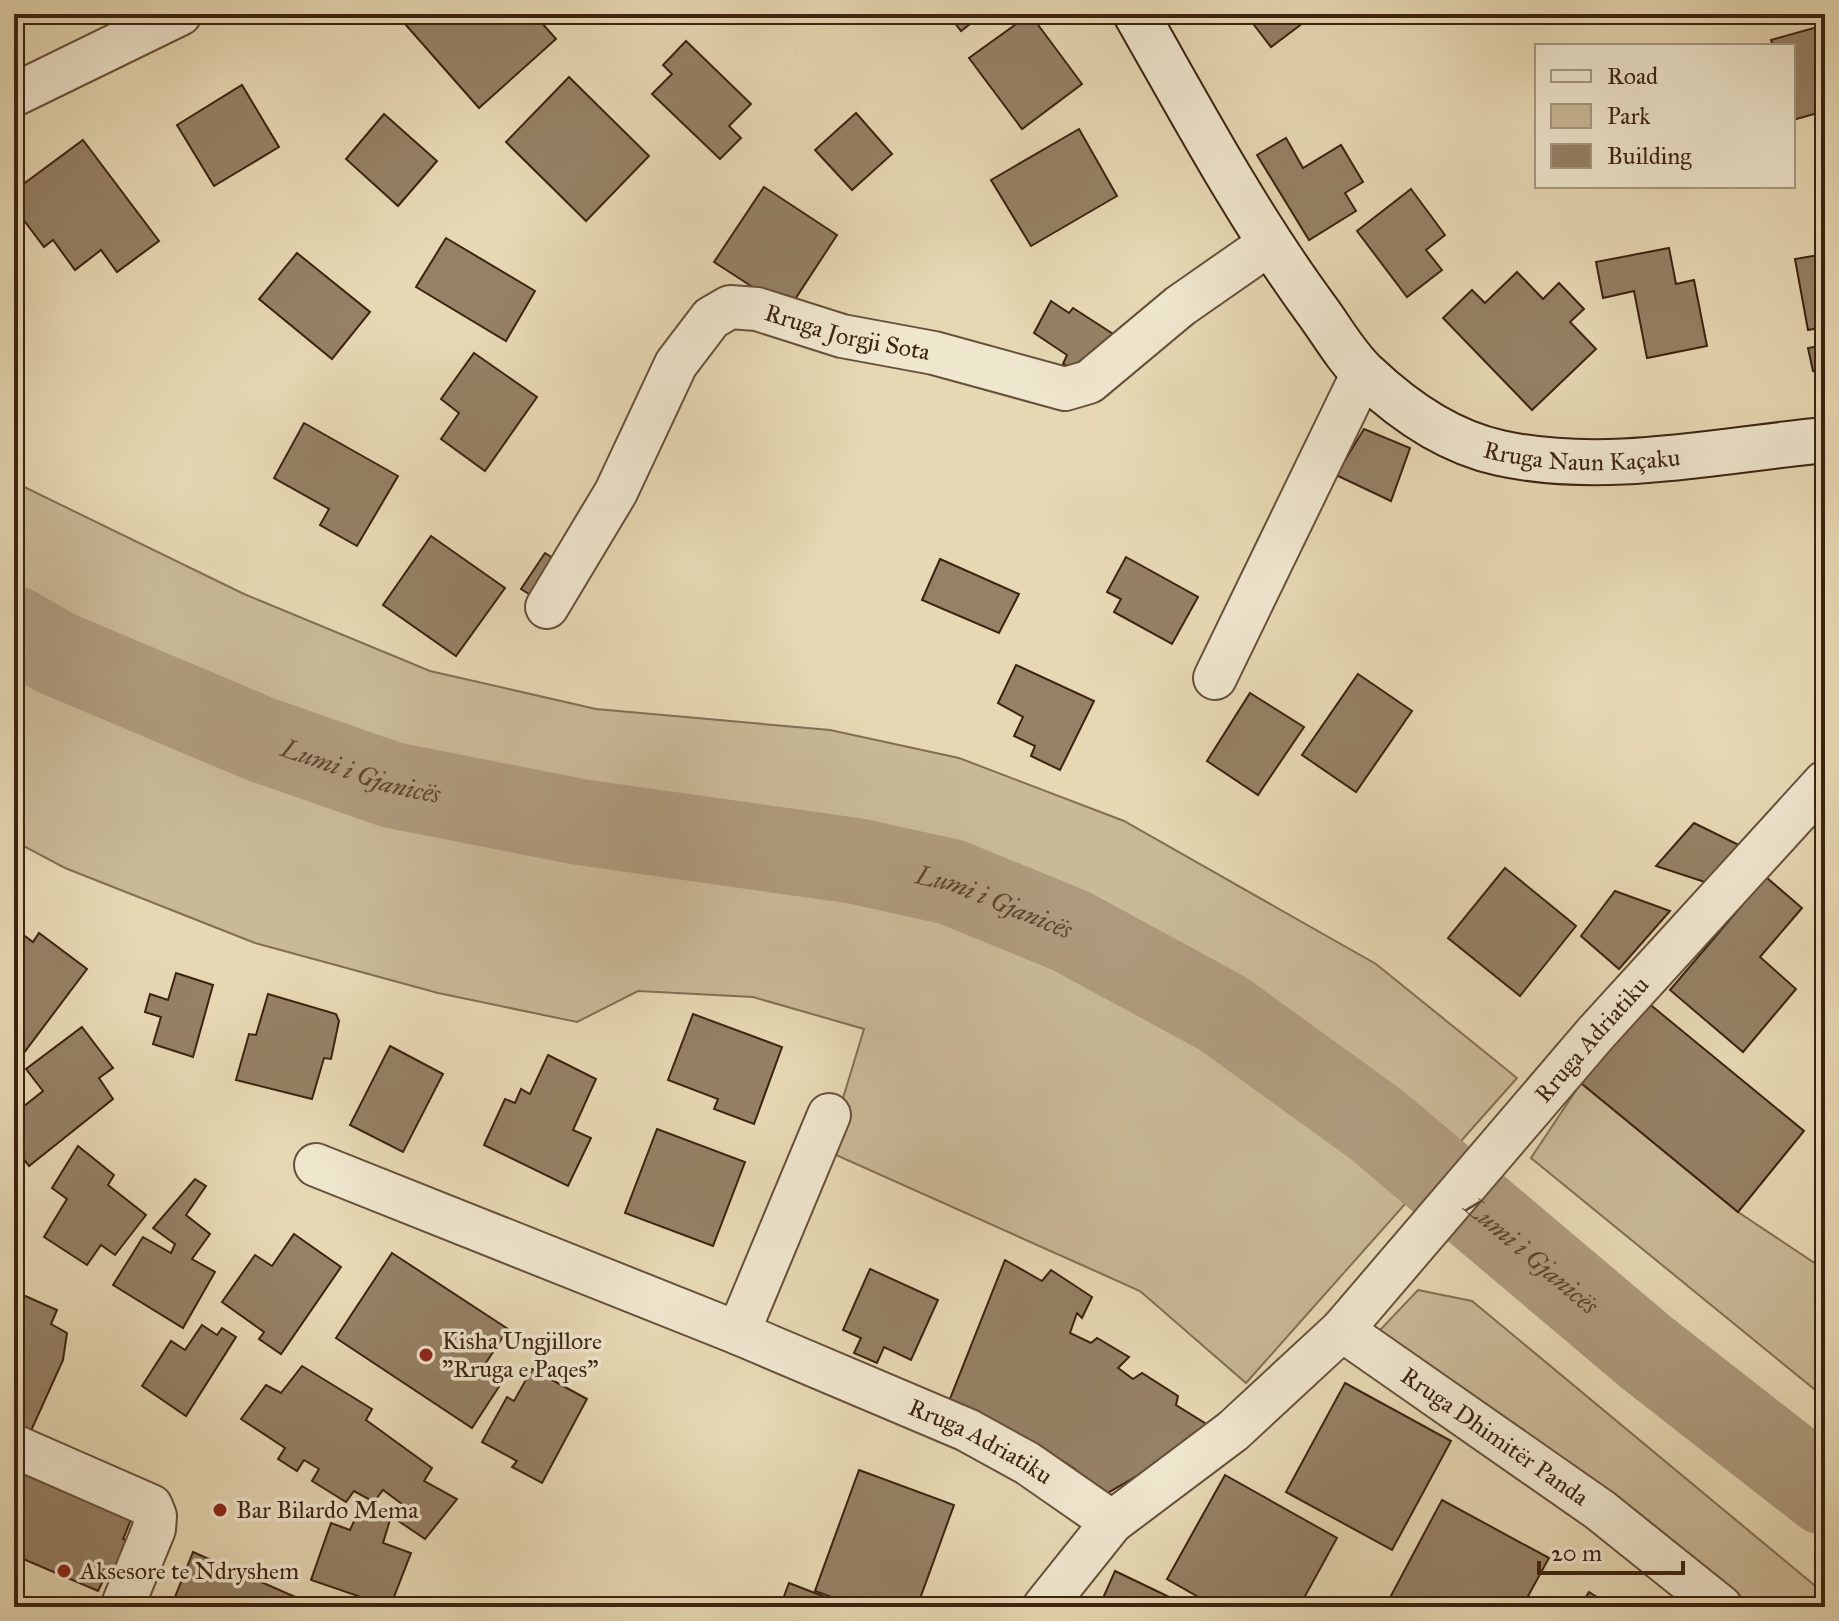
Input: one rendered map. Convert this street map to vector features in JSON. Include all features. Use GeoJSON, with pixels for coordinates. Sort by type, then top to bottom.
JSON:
{"type":"FeatureCollection","features":[{"type":"Feature","properties":{"kind":"street"},"geometry":{"type":"LineString","coordinates":[[14,95],[180,14]]}},
{"type":"Feature","properties":{"kind":"street","name":"Rruga Naun Kaçaku"},"geometry":{"type":"LineString","coordinates":[[1136,14],[1269,244],[1363,373],[1405,408],[1449,435],[1498,453],[1550,461],[1610,462],[1825,440]]}},
{"type":"Feature","properties":{"kind":"street","name":"Rruga Jorgji Sota"},"geometry":{"type":"LineString","coordinates":[[547,607],[616,492],[676,364],[711,318],[730,307],[757,309],[842,336],[947,356],[1065,389],[1089,382],[1180,306],[1269,244]]}},
{"type":"Feature","properties":{"kind":"street"},"geometry":{"type":"LineString","coordinates":[[1215,678],[1363,373]]}},
{"type":"Feature","properties":{"kind":"street","name":"Rruga Adriatiku"},"geometry":{"type":"LineString","coordinates":[[1352,1317],[1528,1112],[1824,786]]}},
{"type":"Feature","properties":{"kind":"street"},"geometry":{"type":"LineString","coordinates":[[738,1333],[829,1115]]}},
{"type":"Feature","properties":{"kind":"street","name":"Rruga Adriatiku"},"geometry":{"type":"LineString","coordinates":[[316,1165],[738,1333],[967,1430],[1027,1463],[1112,1522]]}},
{"type":"Feature","properties":{"kind":"street"},"geometry":{"type":"LineString","coordinates":[[1044,1607],[1112,1522],[1233,1431],[1309,1365],[1352,1317]]}},
{"type":"Feature","properties":{"kind":"street","name":"Rruga Dhimitër Panda"},"geometry":{"type":"LineString","coordinates":[[1352,1317],[1721,1607]]}},
{"type":"Feature","properties":{"kind":"street"},"geometry":{"type":"LineString","coordinates":[[14,1446],[151,1506],[155,1516],[154,1529],[122,1607]]}},
{"type":"Feature","properties":{"kind":"green space"},"geometry":{"type":"Polygon","coordinates":[[[14,482],[244,594],[430,671],[596,709],[830,730],[959,758],[1124,821],[1376,964],[1517,1078],[1246,1383],[1140,1291],[827,1151],[864,1029],[753,997],[638,991],[577,1022],[438,993],[255,943],[65,868],[14,841],[14,482]]]}},
{"type":"Feature","properties":{"kind":"green space"},"geometry":{"type":"Polygon","coordinates":[[[1581,1083],[1738,1212],[1825,1270],[1825,1398],[1531,1158],[1581,1083]]]}},
{"type":"Feature","properties":{"kind":"green space"},"geometry":{"type":"Polygon","coordinates":[[[1418,1290],[1472,1301],[1825,1594],[1825,1607],[1721,1607],[1372,1351],[1381,1329],[1418,1290]]]}},
{"type":"Feature","properties":{"kind":"building"},"geometry":{"type":"Polygon","coordinates":[[[534,14],[556,39],[479,108],[398,16],[534,14]]]}},
{"type":"Feature","properties":{"kind":"building"},"geometry":{"type":"Polygon","coordinates":[[[948,14],[983,14],[961,31],[948,14]]]}},
{"type":"Feature","properties":{"kind":"building"},"geometry":{"type":"Polygon","coordinates":[[[1030,14],[1082,84],[1022,129],[969,58],[1030,14]]]}},
{"type":"Feature","properties":{"kind":"building"},"geometry":{"type":"Polygon","coordinates":[[[1260,14],[1315,14],[1271,47],[1251,21],[1260,14]]]}},
{"type":"Feature","properties":{"kind":"building"},"geometry":{"type":"Polygon","coordinates":[[[1821,26],[1825,39],[1825,111],[1795,119],[1795,44],[1772,44],[1771,40],[1821,26]]]}},
{"type":"Feature","properties":{"kind":"building"},"geometry":{"type":"Polygon","coordinates":[[[686,41],[751,104],[729,126],[741,138],[720,159],[652,94],[672,74],[663,65],[686,41]]]}},
{"type":"Feature","properties":{"kind":"building"},"geometry":{"type":"Polygon","coordinates":[[[569,77],[649,156],[586,221],[506,142],[569,77]]]}},
{"type":"Feature","properties":{"kind":"building"},"geometry":{"type":"Polygon","coordinates":[[[242,85],[279,147],[214,186],[177,125],[242,85]]]}},
{"type":"Feature","properties":{"kind":"building"},"geometry":{"type":"Polygon","coordinates":[[[856,113],[892,154],[852,190],[815,150],[856,113]]]}},
{"type":"Feature","properties":{"kind":"building"},"geometry":{"type":"Polygon","coordinates":[[[384,114],[437,161],[398,206],[346,159],[384,114]]]}},
{"type":"Feature","properties":{"kind":"building"},"geometry":{"type":"Polygon","coordinates":[[[1079,129],[1117,196],[1031,246],[991,180],[1079,129]]]}},
{"type":"Feature","properties":{"kind":"building"},"geometry":{"type":"Polygon","coordinates":[[[1286,138],[1303,168],[1341,145],[1363,182],[1345,193],[1356,211],[1309,240],[1257,155],[1286,138]]]}},
{"type":"Feature","properties":{"kind":"building"},"geometry":{"type":"Polygon","coordinates":[[[83,140],[159,241],[117,272],[101,250],[75,270],[53,240],[44,247],[14,207],[14,191],[83,140]]]}},
{"type":"Feature","properties":{"kind":"building"},"geometry":{"type":"Polygon","coordinates":[[[764,187],[837,235],[788,310],[714,262],[764,187]]]}},
{"type":"Feature","properties":{"kind":"building"},"geometry":{"type":"Polygon","coordinates":[[[1411,189],[1445,235],[1426,250],[1442,270],[1407,297],[1357,231],[1411,189]]]}},
{"type":"Feature","properties":{"kind":"building"},"geometry":{"type":"Polygon","coordinates":[[[1825,203],[1825,242],[1819,205],[1825,203]]]}},
{"type":"Feature","properties":{"kind":"building"},"geometry":{"type":"Polygon","coordinates":[[[446,238],[535,291],[506,341],[416,287],[446,238]]]}},
{"type":"Feature","properties":{"kind":"building"},"geometry":{"type":"Polygon","coordinates":[[[1669,248],[1676,284],[1694,280],[1707,346],[1647,358],[1634,291],[1603,298],[1596,262],[1669,248]]]}},
{"type":"Feature","properties":{"kind":"building"},"geometry":{"type":"Polygon","coordinates":[[[297,253],[370,312],[332,359],[259,299],[297,253]]]}},
{"type":"Feature","properties":{"kind":"building"},"geometry":{"type":"Polygon","coordinates":[[[1825,254],[1825,327],[1808,330],[1795,259],[1825,254]]]}},
{"type":"Feature","properties":{"kind":"building"},"geometry":{"type":"Polygon","coordinates":[[[1517,272],[1543,299],[1559,283],[1584,309],[1570,322],[1596,349],[1532,410],[1443,318],[1472,290],[1485,303],[1517,272]]]}},
{"type":"Feature","properties":{"kind":"building"},"geometry":{"type":"Polygon","coordinates":[[[1051,301],[1069,313],[1073,308],[1121,339],[1081,372],[1063,364],[1067,355],[1034,333],[1051,301]]]}},
{"type":"Feature","properties":{"kind":"building"},"geometry":{"type":"Polygon","coordinates":[[[1825,345],[1825,369],[1813,371],[1808,348],[1825,345]]]}},
{"type":"Feature","properties":{"kind":"building"},"geometry":{"type":"Polygon","coordinates":[[[474,353],[537,397],[485,471],[441,439],[459,413],[441,399],[474,353]]]}},
{"type":"Feature","properties":{"kind":"building"},"geometry":{"type":"Polygon","coordinates":[[[304,423],[398,476],[357,546],[320,525],[329,509],[274,478],[304,423]]]}},
{"type":"Feature","properties":{"kind":"building"},"geometry":{"type":"Polygon","coordinates":[[[1364,429],[1410,448],[1391,501],[1336,475],[1364,429]]]}},
{"type":"Feature","properties":{"kind":"building"},"geometry":{"type":"Polygon","coordinates":[[[431,536],[505,588],[456,656],[383,605],[431,536]]]}},
{"type":"Feature","properties":{"kind":"building"},"geometry":{"type":"Polygon","coordinates":[[[545,553],[570,569],[543,603],[521,589],[545,553]]]}},
{"type":"Feature","properties":{"kind":"building"},"geometry":{"type":"Polygon","coordinates":[[[1126,557],[1198,597],[1172,644],[1114,612],[1121,599],[1107,592],[1126,557]]]}},
{"type":"Feature","properties":{"kind":"building"},"geometry":{"type":"Polygon","coordinates":[[[940,559],[1019,594],[999,633],[922,600],[940,559]]]}},
{"type":"Feature","properties":{"kind":"building"},"geometry":{"type":"Polygon","coordinates":[[[1016,665],[1094,701],[1060,770],[1031,756],[1035,746],[1014,736],[1023,717],[998,703],[1016,665]]]}},
{"type":"Feature","properties":{"kind":"building"},"geometry":{"type":"Polygon","coordinates":[[[1358,674],[1412,711],[1356,792],[1302,755],[1358,674]]]}},
{"type":"Feature","properties":{"kind":"building"},"geometry":{"type":"Polygon","coordinates":[[[1250,693],[1304,727],[1258,795],[1207,761],[1250,693]]]}},
{"type":"Feature","properties":{"kind":"building"},"geometry":{"type":"Polygon","coordinates":[[[1694,823],[1745,848],[1708,883],[1656,866],[1694,823]]]}},
{"type":"Feature","properties":{"kind":"building"},"geometry":{"type":"Polygon","coordinates":[[[1505,868],[1576,926],[1520,996],[1448,938],[1505,868]]]}},
{"type":"Feature","properties":{"kind":"building"},"geometry":{"type":"Polygon","coordinates":[[[1766,877],[1802,908],[1760,957],[1796,989],[1743,1052],[1670,990],[1766,877]]]}},
{"type":"Feature","properties":{"kind":"building"},"geometry":{"type":"Polygon","coordinates":[[[1615,891],[1670,911],[1619,969],[1581,936],[1615,891]]]}},
{"type":"Feature","properties":{"kind":"building"},"geometry":{"type":"Polygon","coordinates":[[[14,928],[33,942],[39,933],[87,969],[14,1066],[14,928]]]}},
{"type":"Feature","properties":{"kind":"building"},"geometry":{"type":"Polygon","coordinates":[[[176,973],[213,985],[193,1057],[153,1044],[161,1017],[145,1012],[150,994],[168,1000],[176,973]]]}},
{"type":"Feature","properties":{"kind":"building"},"geometry":{"type":"Polygon","coordinates":[[[268,994],[336,1014],[339,1021],[331,1059],[324,1058],[312,1099],[236,1080],[249,1034],[256,1035],[268,994]]]}},
{"type":"Feature","properties":{"kind":"building"},"geometry":{"type":"Polygon","coordinates":[[[1647,1002],[1804,1131],[1738,1212],[1581,1083],[1647,1002]]]}},
{"type":"Feature","properties":{"kind":"building"},"geometry":{"type":"Polygon","coordinates":[[[693,1014],[782,1047],[754,1124],[714,1109],[718,1099],[668,1080],[693,1014]]]}},
{"type":"Feature","properties":{"kind":"building"},"geometry":{"type":"Polygon","coordinates":[[[82,1027],[113,1068],[99,1078],[113,1099],[29,1166],[14,1146],[14,1114],[43,1091],[26,1069],[82,1027]]]}},
{"type":"Feature","properties":{"kind":"building"},"geometry":{"type":"Polygon","coordinates":[[[390,1046],[443,1074],[403,1152],[350,1125],[390,1046]]]}},
{"type":"Feature","properties":{"kind":"building"},"geometry":{"type":"Polygon","coordinates":[[[548,1055],[596,1079],[573,1130],[591,1138],[568,1186],[484,1145],[505,1099],[515,1103],[521,1089],[530,1094],[548,1055]]]}},
{"type":"Feature","properties":{"kind":"building"},"geometry":{"type":"Polygon","coordinates":[[[657,1129],[745,1162],[713,1246],[625,1213],[657,1129]]]}},
{"type":"Feature","properties":{"kind":"building"},"geometry":{"type":"Polygon","coordinates":[[[78,1146],[114,1175],[108,1185],[146,1215],[115,1255],[101,1245],[87,1265],[44,1237],[67,1199],[52,1188],[78,1146]]]}},
{"type":"Feature","properties":{"kind":"building"},"geometry":{"type":"Polygon","coordinates":[[[195,1179],[206,1186],[186,1215],[210,1234],[192,1259],[215,1272],[183,1328],[113,1285],[143,1237],[171,1253],[175,1244],[153,1228],[195,1179]]]}},
{"type":"Feature","properties":{"kind":"building"},"geometry":{"type":"Polygon","coordinates":[[[294,1234],[341,1267],[281,1354],[259,1339],[264,1332],[222,1302],[255,1255],[272,1266],[294,1234]]]}},
{"type":"Feature","properties":{"kind":"building","name":"Kisha Ungjillore \"Rruga e Paqes\""},"geometry":{"type":"Polygon","coordinates":[[[392,1253],[508,1329],[480,1372],[500,1385],[472,1428],[336,1338],[392,1253]]]}},
{"type":"Feature","properties":{"kind":"building"},"geometry":{"type":"Polygon","coordinates":[[[1005,1260],[1042,1281],[1051,1270],[1092,1297],[1082,1318],[1077,1313],[1070,1333],[1091,1343],[1097,1338],[1129,1357],[1118,1368],[1133,1379],[1142,1373],[1178,1396],[1176,1405],[1216,1430],[1104,1495],[1070,1479],[1075,1469],[1037,1445],[944,1414],[1005,1260]]]}},
{"type":"Feature","properties":{"kind":"building"},"geometry":{"type":"Polygon","coordinates":[[[870,1269],[938,1300],[911,1360],[884,1347],[877,1363],[854,1353],[861,1338],[843,1330],[870,1269]]]}},
{"type":"Feature","properties":{"kind":"building"},"geometry":{"type":"Polygon","coordinates":[[[14,1291],[57,1310],[51,1324],[67,1333],[63,1360],[30,1433],[14,1427],[14,1291]]]}},
{"type":"Feature","properties":{"kind":"building"},"geometry":{"type":"Polygon","coordinates":[[[202,1325],[217,1335],[222,1328],[236,1337],[186,1416],[142,1386],[171,1341],[185,1350],[202,1325]]]}},
{"type":"Feature","properties":{"kind":"building"},"geometry":{"type":"Polygon","coordinates":[[[302,1366],[372,1409],[366,1420],[432,1468],[424,1481],[457,1499],[425,1539],[394,1518],[402,1504],[383,1490],[374,1502],[354,1491],[346,1502],[312,1481],[319,1469],[304,1460],[297,1471],[278,1459],[285,1448],[241,1419],[266,1385],[281,1393],[302,1366]]]}},
{"type":"Feature","properties":{"kind":"building"},"geometry":{"type":"Polygon","coordinates":[[[532,1369],[587,1399],[542,1483],[512,1467],[517,1461],[482,1442],[507,1397],[514,1401],[532,1369]]]}},
{"type":"Feature","properties":{"kind":"building"},"geometry":{"type":"Polygon","coordinates":[[[1345,1383],[1451,1441],[1392,1550],[1286,1492],[1345,1383]]]}},
{"type":"Feature","properties":{"kind":"building"},"geometry":{"type":"Polygon","coordinates":[[[14,1470],[98,1506],[101,1499],[135,1510],[123,1539],[136,1543],[122,1574],[109,1569],[98,1591],[21,1558],[20,1565],[14,1563],[14,1470]]]}},
{"type":"Feature","properties":{"kind":"building"},"geometry":{"type":"Polygon","coordinates":[[[859,1470],[954,1505],[917,1607],[859,1607],[815,1591],[859,1470]]]}},
{"type":"Feature","properties":{"kind":"building"},"geometry":{"type":"Polygon","coordinates":[[[1225,1475],[1337,1538],[1299,1607],[1216,1607],[1167,1579],[1225,1475]]]}},
{"type":"Feature","properties":{"kind":"building"},"geometry":{"type":"Polygon","coordinates":[[[1442,1500],[1549,1558],[1522,1607],[1385,1607],[1442,1500]]]}},
{"type":"Feature","properties":{"kind":"building"},"geometry":{"type":"Polygon","coordinates":[[[360,1508],[390,1520],[383,1543],[411,1553],[390,1607],[311,1580],[331,1523],[350,1530],[360,1508]]]}},
{"type":"Feature","properties":{"kind":"building"},"geometry":{"type":"Polygon","coordinates":[[[193,1552],[318,1607],[171,1607],[193,1552]]]}},
{"type":"Feature","properties":{"kind":"building"},"geometry":{"type":"Polygon","coordinates":[[[1115,1571],[1190,1607],[1099,1607],[1115,1571]]]}},
{"type":"Feature","properties":{"kind":"building"},"geometry":{"type":"Polygon","coordinates":[[[789,1583],[851,1607],[780,1607],[789,1583]]]}},
{"type":"Feature","properties":{"kind":"building"},"geometry":{"type":"Polygon","coordinates":[[[1589,1592],[1613,1607],[1580,1607],[1589,1592]]]}},
{"type":"Feature","properties":{"kind":"waterway","name":"Lumi i Gjanicës"},"geometry":{"type":"LineString","coordinates":[[14,629],[56,653],[260,739],[392,785],[580,822],[856,861],[951,882],[1071,931],[1222,1013],[1377,1125],[1647,1353],[1825,1492]]}},
{"type":"Feature","properties":{"kind":"place","name":"Kisha Ungjillore \"Rruga e Paqes\""},"geometry":{"type":"Point","coordinates":[426,1355]}},
{"type":"Feature","properties":{"kind":"place","name":"Bar Bilardo Mema"},"geometry":{"type":"Point","coordinates":[220,1510]}},
{"type":"Feature","properties":{"kind":"place","name":"Aksesore te Ndryshem"},"geometry":{"type":"Point","coordinates":[64,1571]}}]}
